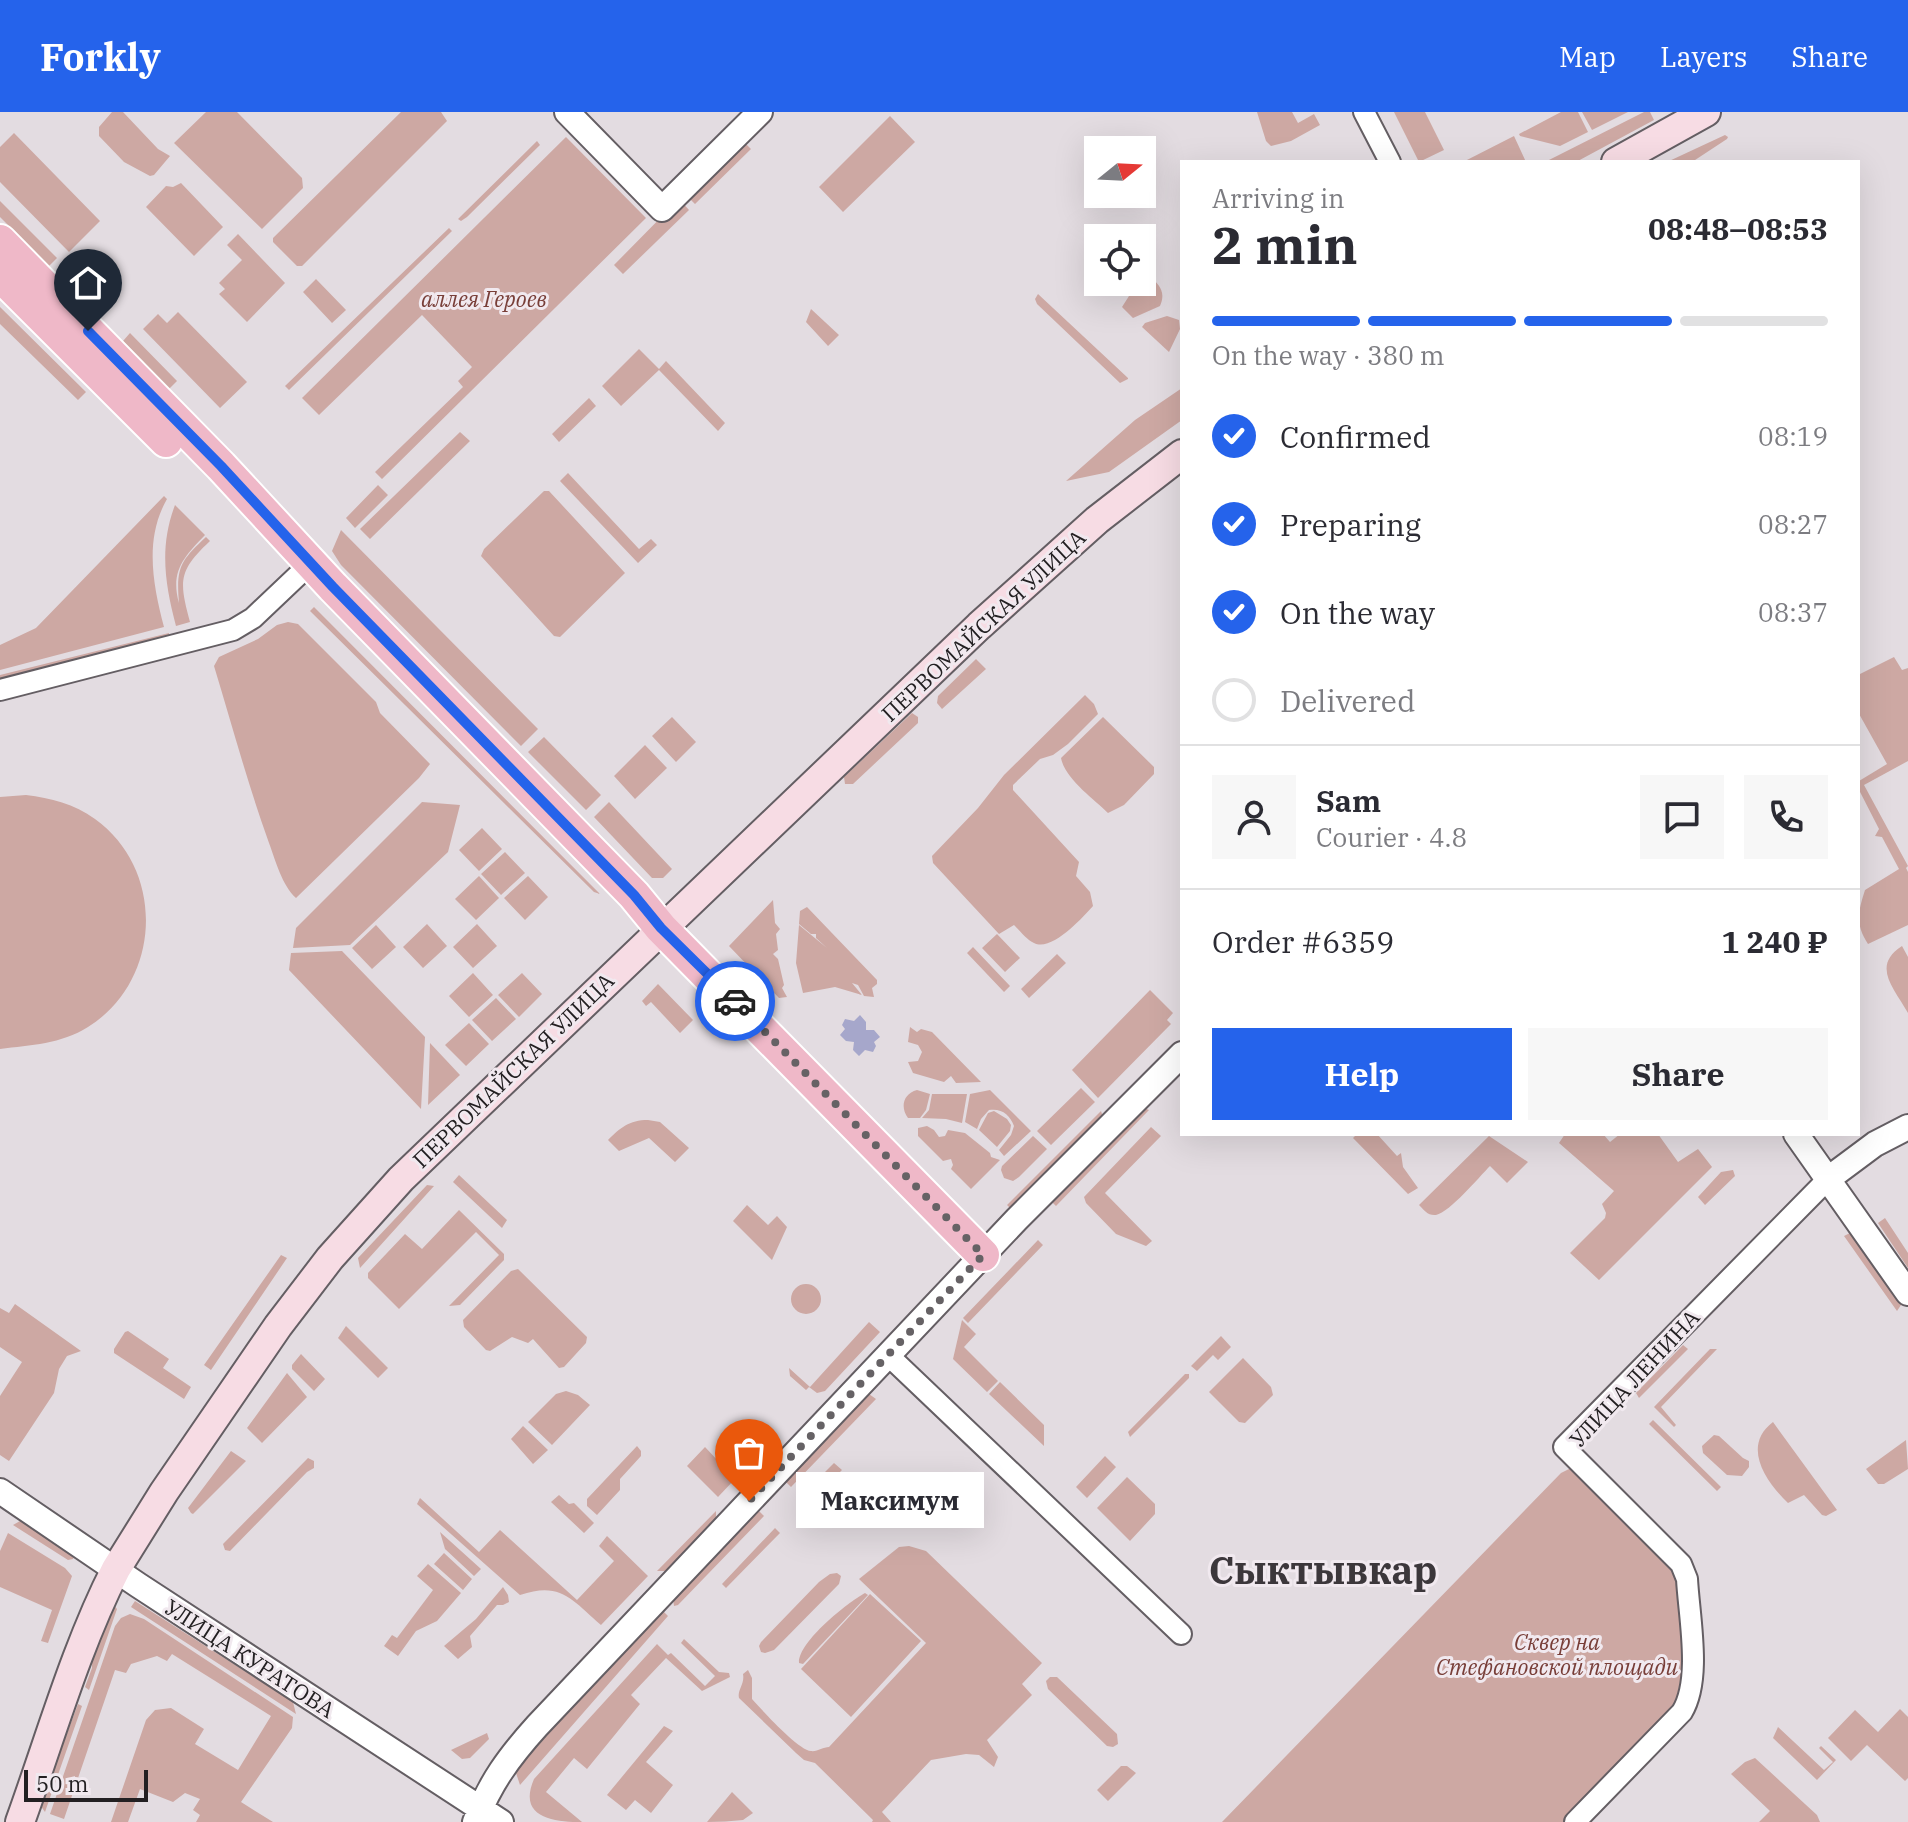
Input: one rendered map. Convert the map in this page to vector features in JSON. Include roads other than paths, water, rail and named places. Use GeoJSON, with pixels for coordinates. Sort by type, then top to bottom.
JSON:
{"type":"FeatureCollection","features":[{"type":"Feature","properties":{"kind":"main road"},"geometry":{"type":"LineString","coordinates":[[1620,160],[1706,112]]}},
{"type":"Feature","properties":{"kind":"main road"},"geometry":{"type":"LineString","coordinates":[[0,241],[221,466],[305,569]]}},
{"type":"Feature","properties":{"kind":"main road"},"geometry":{"type":"LineString","coordinates":[[0,275],[305,569],[634,895],[661,928],[983,1255]]}},
{"type":"Feature","properties":{"kind":"main road","name":"ПЕРВОМАЙСКАЯ УЛИЦА"},"geometry":{"type":"LineString","coordinates":[[20,1822],[85,1640],[116,1569],[235,1387],[330,1258],[401,1179],[979,626],[1097,520],[1180,456]]}},
{"type":"Feature","properties":{"kind":"street"},"geometry":{"type":"LineString","coordinates":[[567,112],[662,209],[760,112]]}},
{"type":"Feature","properties":{"kind":"street"},"geometry":{"type":"LineString","coordinates":[[1364,112],[1389,160]]}},
{"type":"Feature","properties":{"kind":"street"},"geometry":{"type":"LineString","coordinates":[[0,690],[233,630],[253,618],[305,569]]}},
{"type":"Feature","properties":{"kind":"street"},"geometry":{"type":"LineString","coordinates":[[477,1815],[507,1758],[983,1255],[1180,1056]]}},
{"type":"Feature","properties":{"kind":"street","name":"УЛИЦА ЛЕНИНА"},"geometry":{"type":"LineString","coordinates":[[1575,1822],[1682,1712],[1690,1699],[1692,1679],[1687,1579],[1681,1564],[1564,1447],[1828,1179],[1875,1144],[1908,1127]]}},
{"type":"Feature","properties":{"kind":"street"},"geometry":{"type":"LineString","coordinates":[[1797,1136],[1908,1293]]}},
{"type":"Feature","properties":{"kind":"street"},"geometry":{"type":"LineString","coordinates":[[889,1356],[1181,1634]]}},
{"type":"Feature","properties":{"kind":"street","name":"УЛИЦА КУРАТОВА"},"geometry":{"type":"LineString","coordinates":[[0,1491],[477,1815],[501,1822]]}},
{"type":"Feature","properties":{"kind":"water"},"geometry":{"type":"Polygon","coordinates":[[[860,1015],[866,1022],[866,1030],[874,1030],[880,1037],[874,1042],[873,1052],[865,1050],[859,1056],[853,1050],[854,1042],[846,1041],[840,1035],[845,1029],[842,1025],[845,1019],[854,1021],[860,1015]]]}},
{"type":"Feature","properties":{"kind":"place","name":"Максимум"},"geometry":{"type":"Point","coordinates":[749,1501]}},
{"type":"Feature","properties":{"kind":"district","name":"Сыктывкар"},"geometry":{"type":"Point","coordinates":[1323,1569]}},
{"type":"Feature","properties":{"kind":"park label","name":"аллея Героев"},"geometry":{"type":"Point","coordinates":[484,298]}},
{"type":"Feature","properties":{"kind":"park label","name":"Сквер на Стефановской площади"},"geometry":{"type":"Point","coordinates":[1557,1654]}}]}
